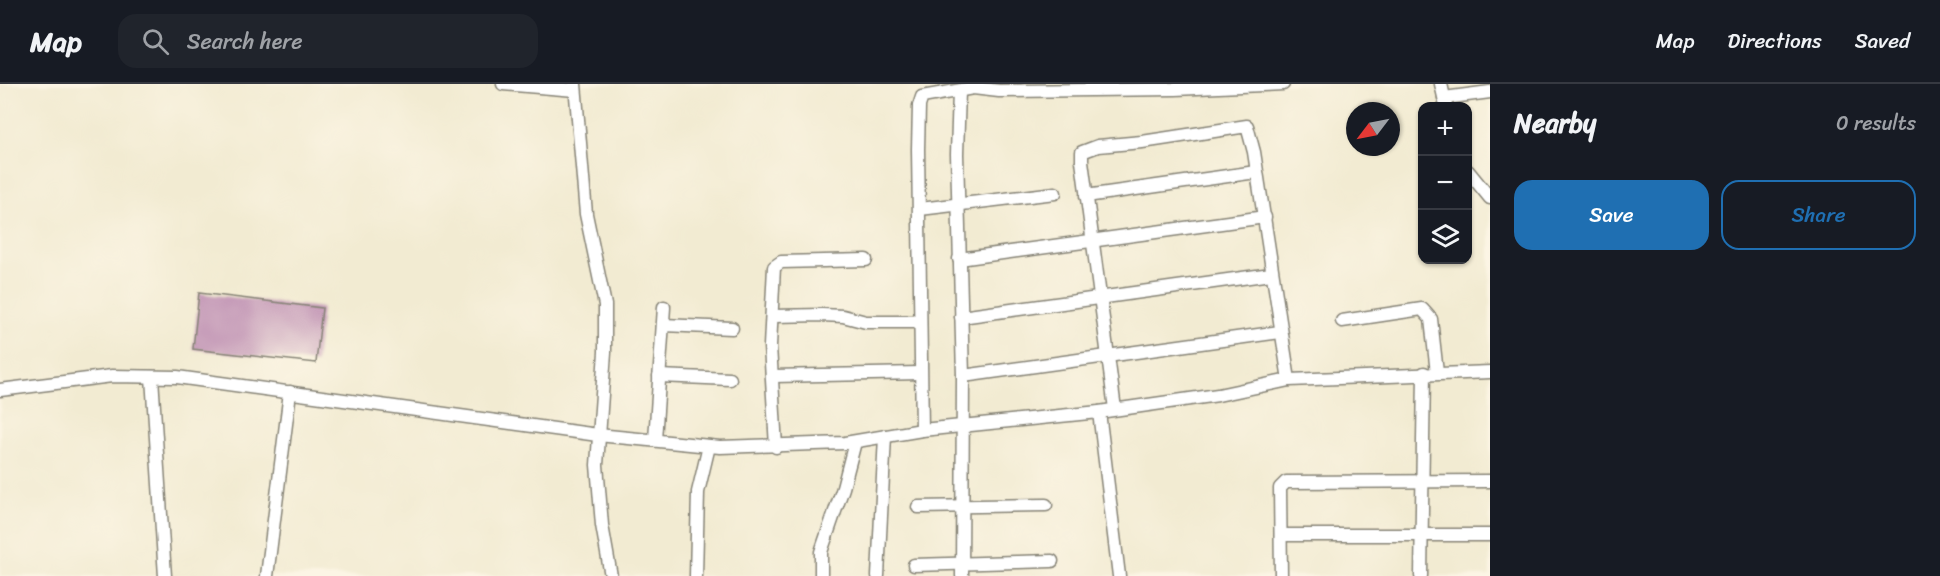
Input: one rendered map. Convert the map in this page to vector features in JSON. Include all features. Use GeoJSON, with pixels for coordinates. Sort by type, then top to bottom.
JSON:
{"type":"FeatureCollection","features":[{"type":"Feature","properties":{"kind":"street"},"geometry":{"type":"LineString","coordinates":[[502,84],[575,87],[586,214],[605,305],[604,380],[598,435],[597,473],[602,525],[611,576]]}},
{"type":"Feature","properties":{"kind":"street"},"geometry":{"type":"LineString","coordinates":[[922,430],[920,101],[927,94],[959,91],[973,86],[999,91],[1124,86],[1283,84]]}},
{"type":"Feature","properties":{"kind":"street"},"geometry":{"type":"LineString","coordinates":[[1441,84],[1445,102],[1490,92]]}},
{"type":"Feature","properties":{"kind":"street"},"geometry":{"type":"LineString","coordinates":[[959,91],[958,205],[963,376],[962,570]]}},
{"type":"Feature","properties":{"kind":"street"},"geometry":{"type":"LineString","coordinates":[[1115,409],[1086,196],[1082,152],[1088,147],[1142,142],[1247,126],[1264,217],[1289,380]]}},
{"type":"Feature","properties":{"kind":"street"},"geometry":{"type":"LineString","coordinates":[[1086,196],[1256,172]]}},
{"type":"Feature","properties":{"kind":"street"},"geometry":{"type":"LineString","coordinates":[[1472,177],[1490,198]]}},
{"type":"Feature","properties":{"kind":"street"},"geometry":{"type":"LineString","coordinates":[[920,209],[1055,193]]}},
{"type":"Feature","properties":{"kind":"street"},"geometry":{"type":"LineString","coordinates":[[959,259],[1264,217]]}},
{"type":"Feature","properties":{"kind":"street"},"geometry":{"type":"LineString","coordinates":[[776,447],[770,346],[776,263],[866,260]]}},
{"type":"Feature","properties":{"kind":"street"},"geometry":{"type":"LineString","coordinates":[[961,317],[1271,273]]}},
{"type":"Feature","properties":{"kind":"street"},"geometry":{"type":"LineString","coordinates":[[655,440],[664,307]]}},
{"type":"Feature","properties":{"kind":"street"},"geometry":{"type":"LineString","coordinates":[[1342,321],[1422,309],[1431,319],[1421,576]]}},
{"type":"Feature","properties":{"kind":"street"},"geometry":{"type":"LineString","coordinates":[[773,316],[822,315],[843,316],[866,322],[920,322]]}},
{"type":"Feature","properties":{"kind":"street"},"geometry":{"type":"LineString","coordinates":[[663,325],[732,328]]}},
{"type":"Feature","properties":{"kind":"street"},"geometry":{"type":"LineString","coordinates":[[963,376],[1280,332]]}},
{"type":"Feature","properties":{"kind":"street"},"geometry":{"type":"LineString","coordinates":[[0,390],[112,376],[177,377],[598,435],[709,446],[776,447],[855,442],[922,430],[1099,412],[1218,395],[1289,380],[1490,372]]}},
{"type":"Feature","properties":{"kind":"street"},"geometry":{"type":"LineString","coordinates":[[773,375],[920,373]]}},
{"type":"Feature","properties":{"kind":"street"},"geometry":{"type":"LineString","coordinates":[[659,376],[730,379]]}},
{"type":"Feature","properties":{"kind":"street"},"geometry":{"type":"LineString","coordinates":[[152,377],[165,576]]}},
{"type":"Feature","properties":{"kind":"street"},"geometry":{"type":"LineString","coordinates":[[267,576],[290,392]]}},
{"type":"Feature","properties":{"kind":"street"},"geometry":{"type":"LineString","coordinates":[[1099,412],[1119,576]]}},
{"type":"Feature","properties":{"kind":"street"},"geometry":{"type":"LineString","coordinates":[[878,576],[885,436]]}},
{"type":"Feature","properties":{"kind":"street"},"geometry":{"type":"LineString","coordinates":[[820,576],[821,552],[843,488],[855,442]]}},
{"type":"Feature","properties":{"kind":"street"},"geometry":{"type":"LineString","coordinates":[[696,576],[698,492],[709,446]]}},
{"type":"Feature","properties":{"kind":"street"},"geometry":{"type":"LineString","coordinates":[[1281,576],[1281,488],[1286,482],[1490,481]]}},
{"type":"Feature","properties":{"kind":"street"},"geometry":{"type":"LineString","coordinates":[[918,507],[1046,505]]}},
{"type":"Feature","properties":{"kind":"street"},"geometry":{"type":"LineString","coordinates":[[1281,535],[1490,535]]}},
{"type":"Feature","properties":{"kind":"street"},"geometry":{"type":"LineString","coordinates":[[914,565],[962,570],[1052,561]]}},
{"type":"Feature","properties":{"kind":"building"},"geometry":{"type":"Polygon","coordinates":[[[199,293],[322,308],[316,363],[193,349],[199,293]]]}}]}
